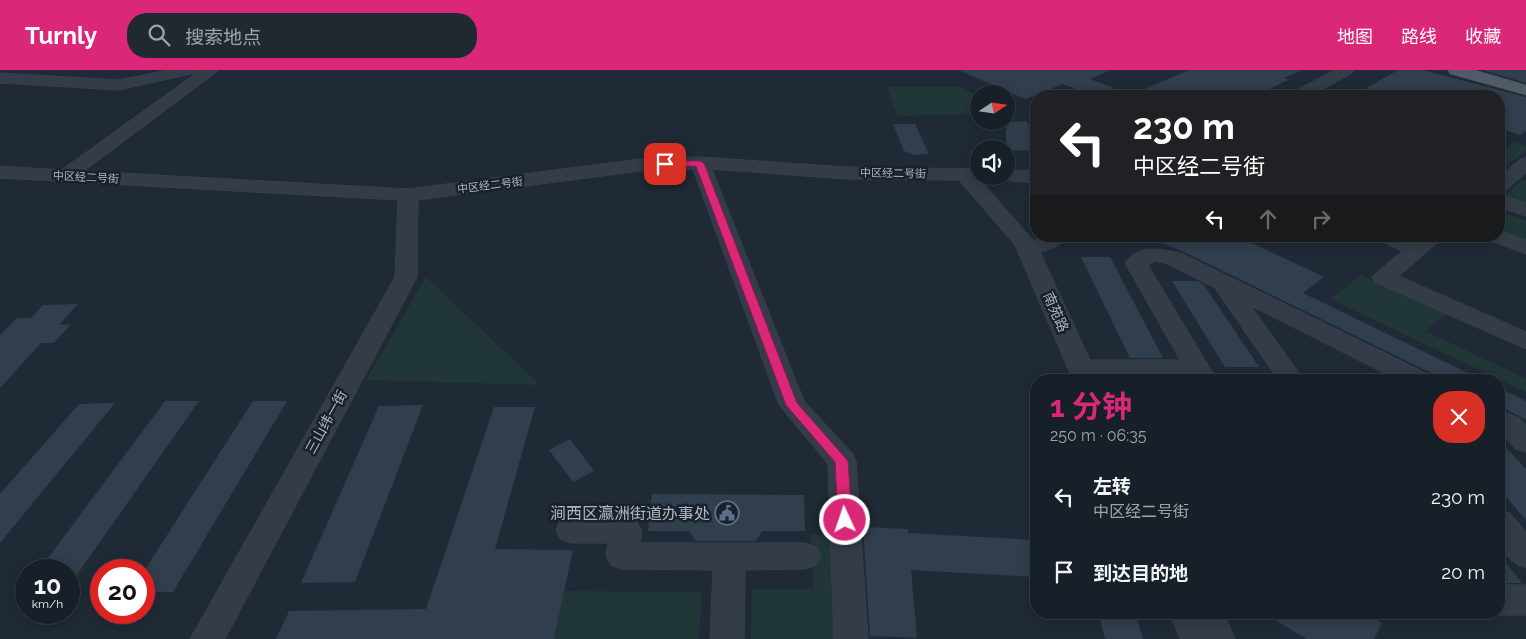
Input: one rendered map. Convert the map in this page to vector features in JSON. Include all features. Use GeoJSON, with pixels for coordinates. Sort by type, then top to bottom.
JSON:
{"type":"FeatureCollection","features":[{"type":"Feature","properties":{"kind":"main road"},"geometry":{"type":"LineString","coordinates":[[1456,70],[1526,90]]}},
{"type":"Feature","properties":{"kind":"main road"},"geometry":{"type":"LineString","coordinates":[[1470,70],[1526,86]]}},
{"type":"Feature","properties":{"kind":"street"},"geometry":{"type":"LineString","coordinates":[[0,78],[119,85],[190,70]]}},
{"type":"Feature","properties":{"kind":"street"},"geometry":{"type":"LineString","coordinates":[[65,176],[211,70]]}},
{"type":"Feature","properties":{"kind":"street"},"geometry":{"type":"LineString","coordinates":[[1309,90],[1347,70]]}},
{"type":"Feature","properties":{"kind":"street"},"geometry":{"type":"LineString","coordinates":[[1328,90],[1366,70]]}},
{"type":"Feature","properties":{"kind":"street"},"geometry":{"type":"LineString","coordinates":[[700,163],[792,405],[842,461],[851,639]]}},
{"type":"Feature","properties":{"kind":"street","name":"中区经二号街"},"geometry":{"type":"LineString","coordinates":[[0,172],[408,195],[648,164],[700,163],[846,173],[970,175]]}},
{"type":"Feature","properties":{"kind":"street"},"geometry":{"type":"LineString","coordinates":[[1505,181],[1526,164]]}},
{"type":"Feature","properties":{"kind":"street"},"geometry":{"type":"LineString","coordinates":[[1015,176],[1030,177]]}},
{"type":"Feature","properties":{"kind":"street","name":"南苑路"},"geometry":{"type":"LineString","coordinates":[[982,185],[1030,232]]}},
{"type":"Feature","properties":{"kind":"street","name":"三山纬一街"},"geometry":{"type":"LineString","coordinates":[[207,639],[406,277],[408,195]]}},
{"type":"Feature","properties":{"kind":"street"},"geometry":{"type":"LineString","coordinates":[[1505,202],[1526,210]]}},
{"type":"Feature","properties":{"kind":"street"},"geometry":{"type":"LineString","coordinates":[[1505,240],[1526,248]]}},
{"type":"Feature","properties":{"kind":"street","name":"南苑路"},"geometry":{"type":"LineString","coordinates":[[1039,242],[1091,374]]}},
{"type":"Feature","properties":{"kind":"street"},"geometry":{"type":"LineString","coordinates":[[1426,243],[1383,277],[1526,341]]}},
{"type":"Feature","properties":{"kind":"street"},"geometry":{"type":"LineString","coordinates":[[1199,374],[1136,263],[1152,254],[1175,259],[1407,374]]}},
{"type":"Feature","properties":{"kind":"street"},"geometry":{"type":"LineString","coordinates":[[1223,282],[1287,374]]}},
{"type":"Feature","properties":{"kind":"street"},"geometry":{"type":"LineString","coordinates":[[1354,348],[1376,374]]}},
{"type":"Feature","properties":{"kind":"street"},"geometry":{"type":"LineString","coordinates":[[1505,423],[1526,442]]}},
{"type":"Feature","properties":{"kind":"street"},"geometry":{"type":"LineString","coordinates":[[1505,529],[1526,555]]}},
{"type":"Feature","properties":{"kind":"street"},"geometry":{"type":"LineString","coordinates":[[571,530],[626,531],[622,556],[805,556]]}},
{"type":"Feature","properties":{"kind":"street"},"geometry":{"type":"LineString","coordinates":[[727,639],[729,556]]}},
{"type":"Feature","properties":{"kind":"street"},"geometry":{"type":"LineString","coordinates":[[1505,600],[1526,600]]}},
{"type":"Feature","properties":{"kind":"street"},"geometry":{"type":"LineString","coordinates":[[1189,619],[1198,639]]}},
{"type":"Feature","properties":{"kind":"street"},"geometry":{"type":"LineString","coordinates":[[1209,619],[1218,639]]}},
{"type":"Feature","properties":{"kind":"green space"},"geometry":{"type":"Polygon","coordinates":[[[887,87],[961,87],[970,92],[970,114],[897,116],[887,87]]]}},
{"type":"Feature","properties":{"kind":"green space"},"geometry":{"type":"Polygon","coordinates":[[[1514,142],[1526,146],[1526,151],[1505,167],[1505,149],[1514,142]]]}},
{"type":"Feature","properties":{"kind":"green space"},"geometry":{"type":"Polygon","coordinates":[[[1522,180],[1526,181],[1526,206],[1510,200],[1505,195],[1522,180]]]}},
{"type":"Feature","properties":{"kind":"green space"},"geometry":{"type":"Polygon","coordinates":[[[1505,213],[1526,221],[1526,243],[1505,235],[1505,213]]]}},
{"type":"Feature","properties":{"kind":"green space"},"geometry":{"type":"Polygon","coordinates":[[[1361,275],[1448,313],[1425,331],[1526,379],[1526,392],[1505,382],[1505,374],[1488,374],[1330,299],[1361,275]]]}},
{"type":"Feature","properties":{"kind":"green space"},"geometry":{"type":"Polygon","coordinates":[[[426,277],[540,385],[366,380],[426,277]]]}},
{"type":"Feature","properties":{"kind":"green space"},"geometry":{"type":"Polygon","coordinates":[[[811,534],[833,535],[838,639],[751,639],[752,589],[813,589],[811,534]]]}},
{"type":"Feature","properties":{"kind":"green space"},"geometry":{"type":"Polygon","coordinates":[[[564,591],[702,592],[699,639],[554,639],[564,591]]]}},
{"type":"Feature","properties":{"kind":"building"},"geometry":{"type":"Polygon","coordinates":[[[959,70],[1110,70],[1090,79],[1114,88],[1109,90],[1078,90],[1063,84],[1048,90],[1030,90],[1030,97],[1025,99],[1015,95],[1015,85],[993,85],[959,70]]]}},
{"type":"Feature","properties":{"kind":"building"},"geometry":{"type":"Polygon","coordinates":[[[1189,70],[1302,70],[1284,78],[1288,80],[1267,90],[1143,90],[1189,70]]]}},
{"type":"Feature","properties":{"kind":"building"},"geometry":{"type":"Polygon","coordinates":[[[1398,70],[1423,70],[1499,90],[1373,90],[1366,88],[1398,70]]]}},
{"type":"Feature","properties":{"kind":"building"},"geometry":{"type":"Polygon","coordinates":[[[1482,70],[1526,70],[1526,83],[1482,70]]]}},
{"type":"Feature","properties":{"kind":"building"},"geometry":{"type":"Polygon","coordinates":[[[1505,91],[1526,97],[1526,131],[1520,135],[1505,130],[1505,91]]]}},
{"type":"Feature","properties":{"kind":"building"},"geometry":{"type":"Polygon","coordinates":[[[1026,121],[1030,127],[1030,150],[1015,151],[1015,140],[1006,140],[1006,130],[1015,130],[1015,122],[1026,121]]]}},
{"type":"Feature","properties":{"kind":"building"},"geometry":{"type":"Polygon","coordinates":[[[893,124],[915,124],[929,154],[914,155],[904,151],[893,124]]]}},
{"type":"Feature","properties":{"kind":"building"},"geometry":{"type":"Polygon","coordinates":[[[1161,242],[1250,242],[1324,277],[1303,293],[1470,374],[1432,374],[1161,242]]]}},
{"type":"Feature","properties":{"kind":"building"},"geometry":{"type":"Polygon","coordinates":[[[1081,257],[1110,257],[1163,358],[1130,358],[1081,257]]]}},
{"type":"Feature","properties":{"kind":"building"},"geometry":{"type":"Polygon","coordinates":[[[1172,281],[1197,281],[1204,285],[1259,367],[1225,367],[1172,281]]]}},
{"type":"Feature","properties":{"kind":"building"},"geometry":{"type":"Polygon","coordinates":[[[78,304],[59,325],[71,324],[54,343],[41,343],[0,388],[0,335],[17,318],[31,318],[43,305],[78,304]]]}},
{"type":"Feature","properties":{"kind":"building"},"geometry":{"type":"Polygon","coordinates":[[[1505,391],[1526,401],[1526,420],[1505,409],[1505,391]]]}},
{"type":"Feature","properties":{"kind":"building"},"geometry":{"type":"Polygon","coordinates":[[[165,401],[199,401],[80,570],[80,559],[47,559],[165,401]]]}},
{"type":"Feature","properties":{"kind":"building"},"geometry":{"type":"Polygon","coordinates":[[[253,401],[287,401],[173,592],[155,592],[155,559],[152,559],[253,401]]]}},
{"type":"Feature","properties":{"kind":"building"},"geometry":{"type":"Polygon","coordinates":[[[115,403],[0,543],[0,494],[79,404],[115,403]]]}},
{"type":"Feature","properties":{"kind":"building"},"geometry":{"type":"Polygon","coordinates":[[[423,405],[355,582],[301,583],[379,406],[423,405]]]}},
{"type":"Feature","properties":{"kind":"building"},"geometry":{"type":"Polygon","coordinates":[[[494,407],[535,407],[495,549],[573,550],[554,639],[276,639],[289,611],[426,609],[494,407]]]}},
{"type":"Feature","properties":{"kind":"building"},"geometry":{"type":"Polygon","coordinates":[[[570,439],[594,471],[573,482],[549,450],[570,439]]]}},
{"type":"Feature","properties":{"kind":"building"},"geometry":{"type":"Polygon","coordinates":[[[1505,446],[1526,469],[1526,520],[1505,496],[1505,446]]]}},
{"type":"Feature","properties":{"kind":"building","name":"涧西区瀛洲街道办事处"},"geometry":{"type":"Polygon","coordinates":[[[652,494],[804,495],[805,531],[763,531],[755,541],[696,541],[689,531],[648,531],[652,494]]]}},
{"type":"Feature","properties":{"kind":"building"},"geometry":{"type":"Polygon","coordinates":[[[863,527],[908,529],[908,533],[1030,540],[1030,577],[911,570],[917,638],[870,636],[863,527]]]}},
{"type":"Feature","properties":{"kind":"building"},"geometry":{"type":"Polygon","coordinates":[[[1505,562],[1522,583],[1505,583],[1505,562]]]}},
{"type":"Feature","properties":{"kind":"building"},"geometry":{"type":"Polygon","coordinates":[[[1100,619],[1137,619],[1143,639],[1105,639],[1100,619]]]}},
{"type":"Feature","properties":{"kind":"building"},"geometry":{"type":"Polygon","coordinates":[[[1274,619],[1376,619],[1382,623],[1374,639],[1306,639],[1274,619]]]}},
{"type":"Feature","properties":{"kind":"place","name":"涧西区瀛洲街道办事处"},"geometry":{"type":"Point","coordinates":[727,513]}},
{"type":"Feature","properties":{"kind":"route"},"geometry":{"type":"LineString","coordinates":[[665,164],[700,163],[792,405],[842,461],[845,520]]}}]}
